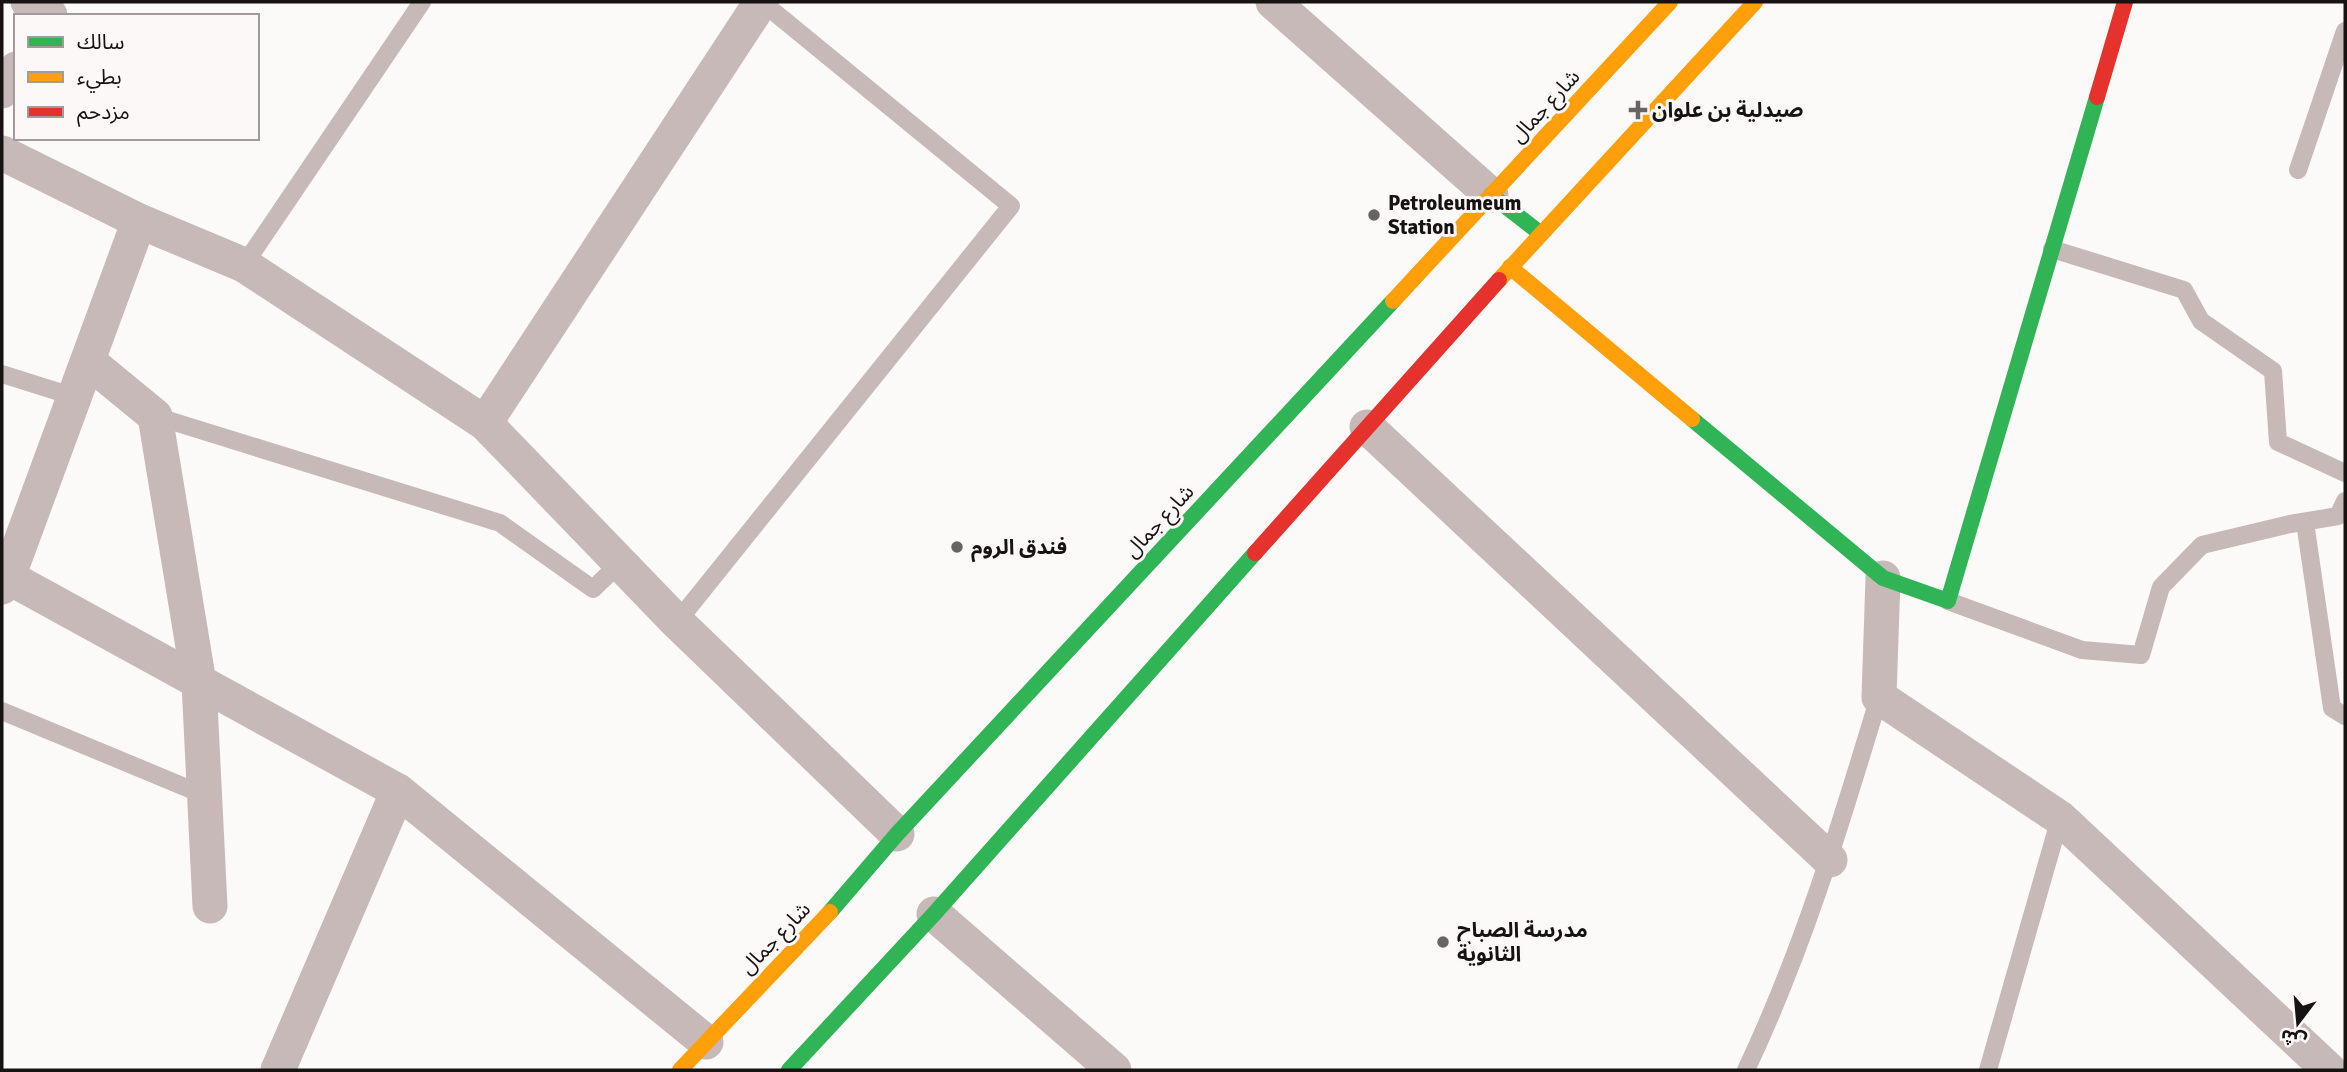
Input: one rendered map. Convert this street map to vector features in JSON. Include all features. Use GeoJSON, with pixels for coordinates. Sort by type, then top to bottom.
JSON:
{"type":"FeatureCollection","features":[{"type":"Feature","properties":{"kind":"main road","name":"شارع جمال"},"geometry":{"type":"LineString","coordinates":[[680,1070],[840,901],[897,834],[1670,2]]}},
{"type":"Feature","properties":{"kind":"main road"},"geometry":{"type":"LineString","coordinates":[[789,1070],[934,914],[1540,233],[1755,2]]}},
{"type":"Feature","properties":{"kind":"main road"},"geometry":{"type":"LineString","coordinates":[[1510,267],[1883,578],[1948,601],[2125,2]]}},
{"type":"Feature","properties":{"kind":"main road"},"geometry":{"type":"LineString","coordinates":[[1491,195],[1540,233]]}},
{"type":"Feature","properties":{"kind":"street"},"geometry":{"type":"LineString","coordinates":[[28,2],[48,14]]}},
{"type":"Feature","properties":{"kind":"street"},"geometry":{"type":"LineString","coordinates":[[485,423],[761,2]]}},
{"type":"Feature","properties":{"kind":"street"},"geometry":{"type":"LineString","coordinates":[[1273,2],[1491,195]]}},
{"type":"Feature","properties":{"kind":"street"},"geometry":{"type":"LineString","coordinates":[[2,91],[14,72]]}},
{"type":"Feature","properties":{"kind":"street"},"geometry":{"type":"LineString","coordinates":[[2,153],[139,221],[244,265],[485,423],[677,622],[897,834]]}},
{"type":"Feature","properties":{"kind":"street"},"geometry":{"type":"LineString","coordinates":[[139,221],[5,582],[398,791],[706,1042]]}},
{"type":"Feature","properties":{"kind":"street"},"geometry":{"type":"LineString","coordinates":[[88,361],[155,416],[199,683],[210,906]]}},
{"type":"Feature","properties":{"kind":"street"},"geometry":{"type":"LineString","coordinates":[[1367,427],[1830,860]]}},
{"type":"Feature","properties":{"kind":"street"},"geometry":{"type":"LineString","coordinates":[[1883,578],[1879,697],[2060,818],[2329,1070]]}},
{"type":"Feature","properties":{"kind":"street"},"geometry":{"type":"LineString","coordinates":[[278,1070],[398,791]]}},
{"type":"Feature","properties":{"kind":"street"},"geometry":{"type":"LineString","coordinates":[[934,914],[1114,1070]]}},
{"type":"Feature","properties":{"kind":"lane"},"geometry":{"type":"LineString","coordinates":[[244,265],[422,2]]}},
{"type":"Feature","properties":{"kind":"lane"},"geometry":{"type":"LineString","coordinates":[[677,622],[1010,206],[761,2]]}},
{"type":"Feature","properties":{"kind":"lane"},"geometry":{"type":"LineString","coordinates":[[2298,170],[2342,51],[2345,31]]}},
{"type":"Feature","properties":{"kind":"lane"},"geometry":{"type":"LineString","coordinates":[[2052,249],[2184,290],[2201,321],[2273,371],[2278,442],[2345,474]]}},
{"type":"Feature","properties":{"kind":"lane"},"geometry":{"type":"LineString","coordinates":[[2,374],[75,397]]}},
{"type":"Feature","properties":{"kind":"lane"},"geometry":{"type":"LineString","coordinates":[[155,416],[500,523],[593,589],[620,564]]}},
{"type":"Feature","properties":{"kind":"lane"},"geometry":{"type":"LineString","coordinates":[[1948,601],[2082,650],[2141,655],[2161,587],[2202,545],[2338,516],[2344,505]]}},
{"type":"Feature","properties":{"kind":"lane"},"geometry":{"type":"LineString","coordinates":[[2305,522],[2332,708],[2345,716]]}},
{"type":"Feature","properties":{"kind":"lane"},"geometry":{"type":"LineString","coordinates":[[1746,1070],[1769,1021],[1830,860],[1879,697]]}},
{"type":"Feature","properties":{"kind":"lane"},"geometry":{"type":"LineString","coordinates":[[2,711],[204,795]]}},
{"type":"Feature","properties":{"kind":"lane"},"geometry":{"type":"LineString","coordinates":[[1989,1070],[2060,818]]}},
{"type":"Feature","properties":{"kind":"traffic: fast"},"geometry":{"type":"LineString","coordinates":[[1692,419],[1883,578],[1948,601],[2097,97]]}},
{"type":"Feature","properties":{"kind":"traffic: fast"},"geometry":{"type":"LineString","coordinates":[[1491,195],[1540,233]]}},
{"type":"Feature","properties":{"kind":"traffic: fast"},"geometry":{"type":"LineString","coordinates":[[830,912],[897,834],[1393,301]]}},
{"type":"Feature","properties":{"kind":"traffic: fast"},"geometry":{"type":"LineString","coordinates":[[789,1070],[934,914],[1255,553]]}},
{"type":"Feature","properties":{"kind":"traffic: slow"},"geometry":{"type":"LineString","coordinates":[[1393,301],[1670,2]]}},
{"type":"Feature","properties":{"kind":"traffic: slow"},"geometry":{"type":"LineString","coordinates":[[1499,280],[1755,2]]}},
{"type":"Feature","properties":{"kind":"traffic: slow"},"geometry":{"type":"LineString","coordinates":[[1510,267],[1692,419]]}},
{"type":"Feature","properties":{"kind":"traffic: slow"},"geometry":{"type":"LineString","coordinates":[[680,1070],[830,912]]}},
{"type":"Feature","properties":{"kind":"traffic: jam"},"geometry":{"type":"LineString","coordinates":[[2097,97],[2125,2]]}},
{"type":"Feature","properties":{"kind":"traffic: jam"},"geometry":{"type":"LineString","coordinates":[[1255,553],[1499,280]]}},
{"type":"Feature","properties":{"kind":"place","name":"صيدلية بن علوان"},"geometry":{"type":"Point","coordinates":[1638,110]}},
{"type":"Feature","properties":{"kind":"place","name":"Petroleumeum Station"},"geometry":{"type":"Point","coordinates":[1374,215]}},
{"type":"Feature","properties":{"kind":"place","name":"فندق الروم"},"geometry":{"type":"Point","coordinates":[957,547]}},
{"type":"Feature","properties":{"kind":"place","name":"مدرسة الصباح الثانوية"},"geometry":{"type":"Point","coordinates":[1443,942]}}]}
